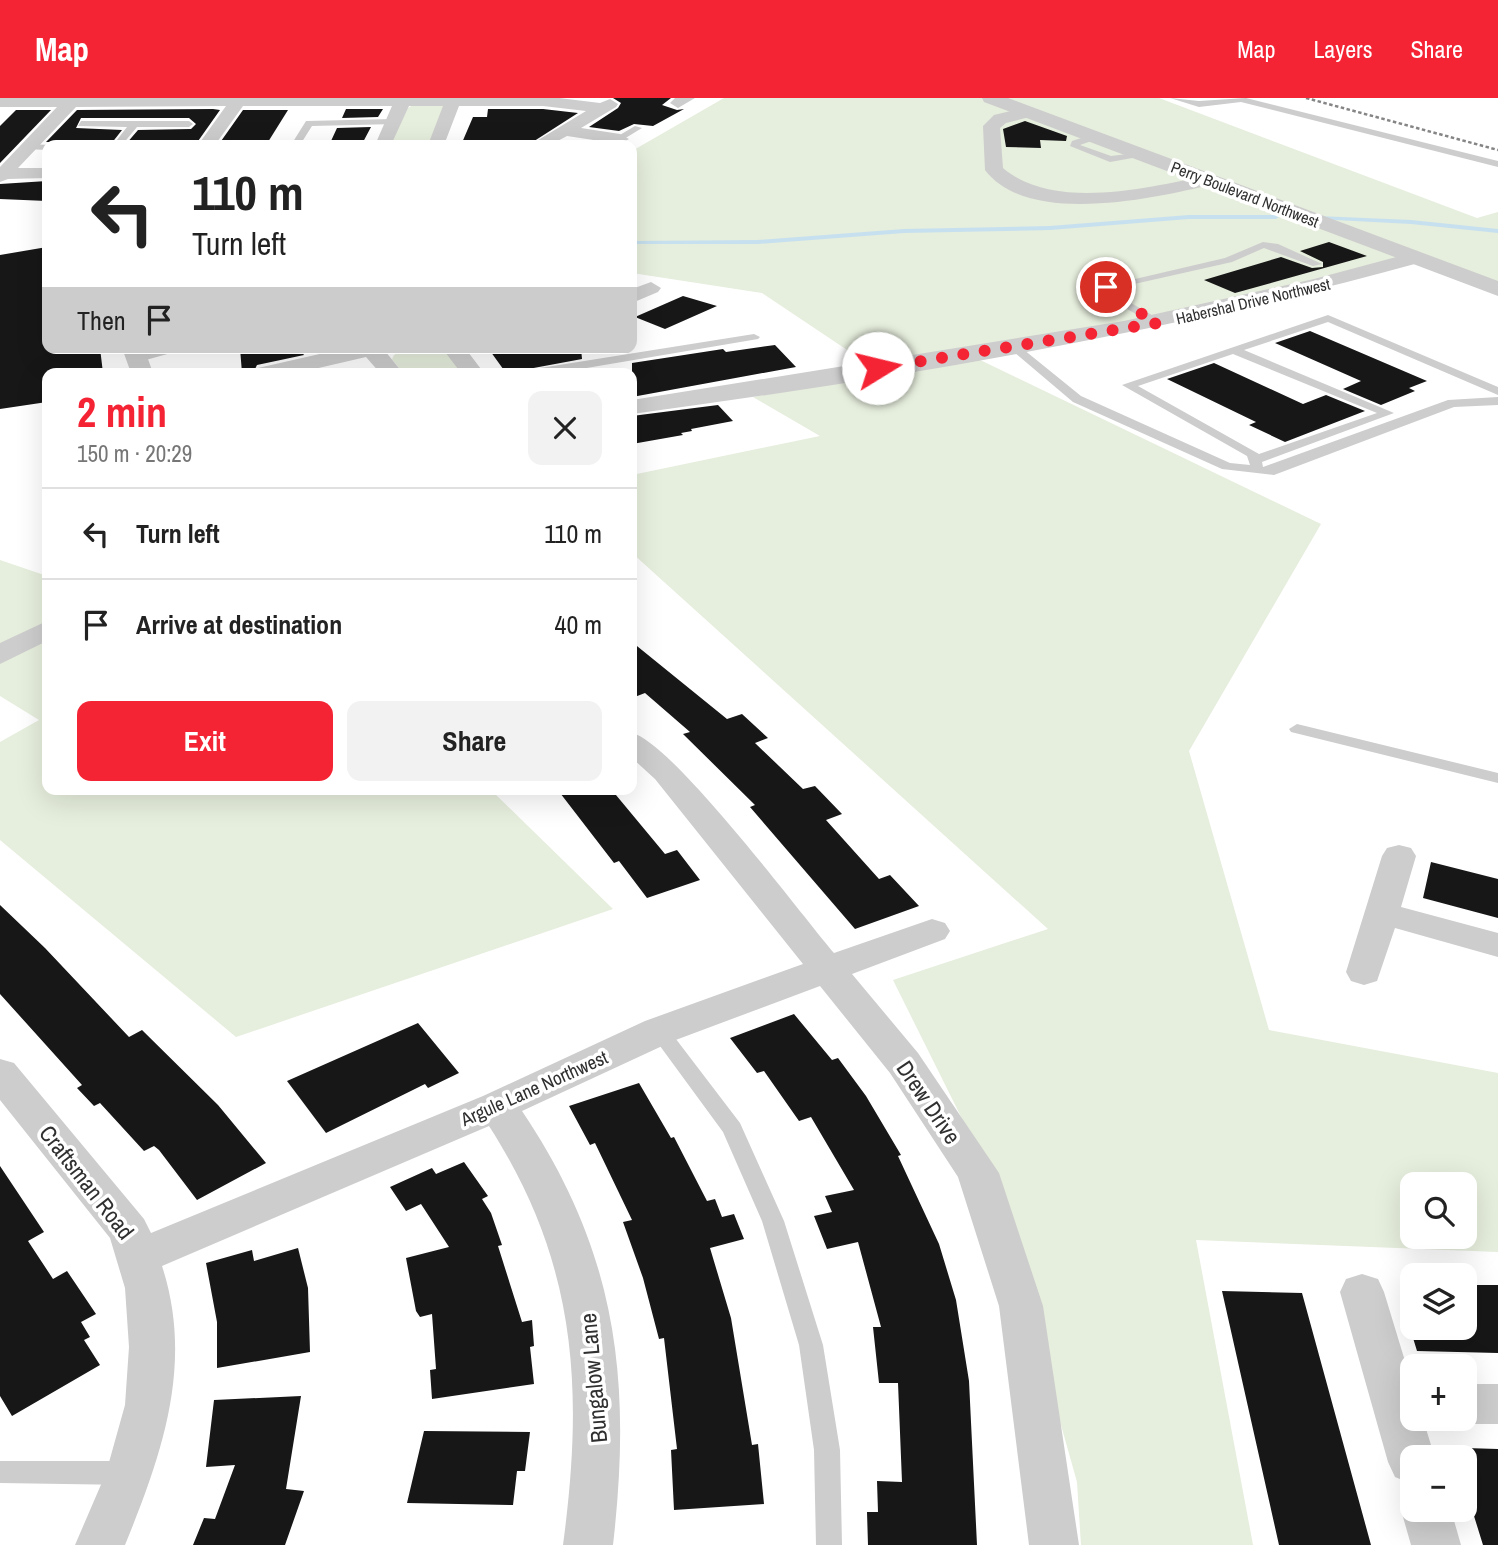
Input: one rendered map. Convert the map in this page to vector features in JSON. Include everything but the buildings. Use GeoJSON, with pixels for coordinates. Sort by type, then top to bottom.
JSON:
{"type":"FeatureCollection","features":[{"type":"Feature","properties":{"kind":"street"},"geometry":{"type":"LineString","coordinates":[[547,140],[621,98]]}},
{"type":"Feature","properties":{"kind":"street","name":"Perry Boulevard Northwest"},"geometry":{"type":"LineString","coordinates":[[991,98],[1498,289]]}},
{"type":"Feature","properties":{"kind":"street"},"geometry":{"type":"LineString","coordinates":[[0,102],[520,99],[603,108]]}},
{"type":"Feature","properties":{"kind":"street"},"geometry":{"type":"LineString","coordinates":[[210,140],[240,100]]}},
{"type":"Feature","properties":{"kind":"street"},"geometry":{"type":"LineString","coordinates":[[385,140],[403,100]]}},
{"type":"Feature","properties":{"kind":"street"},"geometry":{"type":"LineString","coordinates":[[438,140],[454,100]]}},
{"type":"Feature","properties":{"kind":"street"},"geometry":{"type":"LineString","coordinates":[[1,175],[71,102]]}},
{"type":"Feature","properties":{"kind":"street"},"geometry":{"type":"LineString","coordinates":[[1027,112],[1000,119],[991,126],[993,170],[1000,179],[1015,189],[1039,197],[1068,199],[1178,188],[1208,180]]}},
{"type":"Feature","properties":{"kind":"street"},"geometry":{"type":"LineString","coordinates":[[564,130],[606,140]]}},
{"type":"Feature","properties":{"kind":"street"},"geometry":{"type":"LineString","coordinates":[[1,175],[42,173]]}},
{"type":"Feature","properties":{"kind":"street","name":"Habershal Drive Northwest"},"geometry":{"type":"LineString","coordinates":[[637,406],[1158,323],[1310,289],[1415,258]]}},
{"type":"Feature","properties":{"kind":"street"},"geometry":{"type":"LineString","coordinates":[[289,368],[349,354]]}},
{"type":"Feature","properties":{"kind":"street"},"geometry":{"type":"LineString","coordinates":[[375,354],[388,368]]}},
{"type":"Feature","properties":{"kind":"street"},"geometry":{"type":"LineString","coordinates":[[458,354],[469,368]]}},
{"type":"Feature","properties":{"kind":"street"},"geometry":{"type":"LineString","coordinates":[[0,655],[42,633]]}},
{"type":"Feature","properties":{"kind":"street","name":"Drew Drive"},"geometry":{"type":"LineString","coordinates":[[637,746],[666,772],[904,1063],[978,1173],[1021,1306],[1054,1545]]}},
{"type":"Feature","properties":{"kind":"street"},"geometry":{"type":"LineString","coordinates":[[1364,972],[1399,856]]}},
{"type":"Feature","properties":{"kind":"street"},"geometry":{"type":"LineString","coordinates":[[1382,913],[1498,944]]}},
{"type":"Feature","properties":{"kind":"street","name":"Argule Lane Northwest"},"geometry":{"type":"LineString","coordinates":[[140,1256],[497,1106],[659,1031],[932,931]]}},
{"type":"Feature","properties":{"kind":"street","name":"Craftsman Road"},"geometry":{"type":"LineString","coordinates":[[0,1073],[130,1231],[148,1288],[152,1347],[149,1405],[130,1473],[100,1545]]}},
{"type":"Feature","properties":{"kind":"street","name":"Bungalow Lane"},"geometry":{"type":"LineString","coordinates":[[497,1106],[517,1133],[546,1184],[567,1233],[588,1307],[596,1352],[600,1449],[587,1545]]}},
{"type":"Feature","properties":{"kind":"street"},"geometry":{"type":"LineString","coordinates":[[1362,1292],[1400,1392]]}},
{"type":"Feature","properties":{"kind":"street"},"geometry":{"type":"LineString","coordinates":[[1477,1404],[1498,1404]]}},
{"type":"Feature","properties":{"kind":"street"},"geometry":{"type":"LineString","coordinates":[[1429,1522],[1436,1545]]}},
{"type":"Feature","properties":{"kind":"lane"},"geometry":{"type":"LineString","coordinates":[[1174,98],[1199,104],[1238,99],[1498,164]]}},
{"type":"Feature","properties":{"kind":"lane"},"geometry":{"type":"LineString","coordinates":[[1285,99],[1498,156]]}},
{"type":"Feature","properties":{"kind":"lane"},"geometry":{"type":"LineString","coordinates":[[299,140],[309,123],[393,122]]}},
{"type":"Feature","properties":{"kind":"lane"},"geometry":{"type":"LineString","coordinates":[[81,124],[189,124]]}},
{"type":"Feature","properties":{"kind":"lane"},"geometry":{"type":"LineString","coordinates":[[121,140],[134,124]]}},
{"type":"Feature","properties":{"kind":"lane"},"geometry":{"type":"LineString","coordinates":[[617,140],[638,128]]}},
{"type":"Feature","properties":{"kind":"lane"},"geometry":{"type":"LineString","coordinates":[[29,147],[42,147]]}},
{"type":"Feature","properties":{"kind":"lane"},"geometry":{"type":"LineString","coordinates":[[1462,155],[1477,150]]}},
{"type":"Feature","properties":{"kind":"lane"},"geometry":{"type":"LineString","coordinates":[[1158,323],[1109,295],[1106,287],[1228,260],[1263,245],[1274,246],[1317,264]]}},
{"type":"Feature","properties":{"kind":"lane"},"geometry":{"type":"LineString","coordinates":[[1498,390],[1328,318],[1128,385],[1253,454],[1256,465],[1269,472],[1452,403],[1498,401]]}},
{"type":"Feature","properties":{"kind":"lane"},"geometry":{"type":"LineString","coordinates":[[565,368],[754,337]]}},
{"type":"Feature","properties":{"kind":"lane"},"geometry":{"type":"LineString","coordinates":[[1014,347],[1077,399],[1227,466],[1256,465],[1388,413],[1234,350]]}},
{"type":"Feature","properties":{"kind":"lane"},"geometry":{"type":"LineString","coordinates":[[137,360],[160,354]]}},
{"type":"Feature","properties":{"kind":"lane"},"geometry":{"type":"LineString","coordinates":[[1297,729],[1498,778]]}},
{"type":"Feature","properties":{"kind":"lane"},"geometry":{"type":"LineString","coordinates":[[659,1031],[732,1129],[773,1221],[811,1345],[827,1450],[829,1545]]}},
{"type":"Feature","properties":{"kind":"lane"},"geometry":{"type":"LineString","coordinates":[[0,1472],[130,1473]]}},
{"type":"Feature","properties":{"kind":"green space"},"geometry":{"type":"Polygon","coordinates":[[[724,98],[1159,98],[1477,218],[1498,212],[1498,292],[1403,257],[1281,296],[976,358],[1321,524],[1189,751],[1269,1030],[1498,1073],[1498,1252],[1422,1249],[1477,1249],[1477,1172],[1400,1172],[1400,1248],[1196,1240],[1253,1545],[1081,1545],[1077,1482],[992,1179],[893,980],[1048,929],[637,558],[637,474],[820,436],[753,397],[883,374],[762,293],[637,274],[637,148],[724,98]]]}},
{"type":"Feature","properties":{"kind":"green space"},"geometry":{"type":"Polygon","coordinates":[[[413,105],[445,105],[434,140],[392,140],[408,108],[413,105]]]}},
{"type":"Feature","properties":{"kind":"green space"},"geometry":{"type":"Polygon","coordinates":[[[449,354],[461,368],[399,368],[392,359],[394,355],[449,354]]]}},
{"type":"Feature","properties":{"kind":"green space"},"geometry":{"type":"Polygon","coordinates":[[[0,560],[42,574],[42,795],[496,795],[613,909],[236,1037],[0,840],[0,742],[39,720],[0,696],[0,560]]]}},
{"type":"Feature","properties":{"kind":"waterway"},"geometry":{"type":"LineString","coordinates":[[637,243],[758,242],[904,231],[1050,228],[1189,217],[1276,217]]}},
{"type":"Feature","properties":{"kind":"waterway"},"geometry":{"type":"LineString","coordinates":[[1318,218],[1411,222],[1498,231]]}},
{"type":"Feature","properties":{"kind":"railway"},"geometry":{"type":"LineString","coordinates":[[1306,98],[1498,150]]}},
{"type":"Feature","properties":{"kind":"route"},"geometry":{"type":"LineString","coordinates":[[878,368],[1158,323],[1109,295],[1106,287]]}}]}
